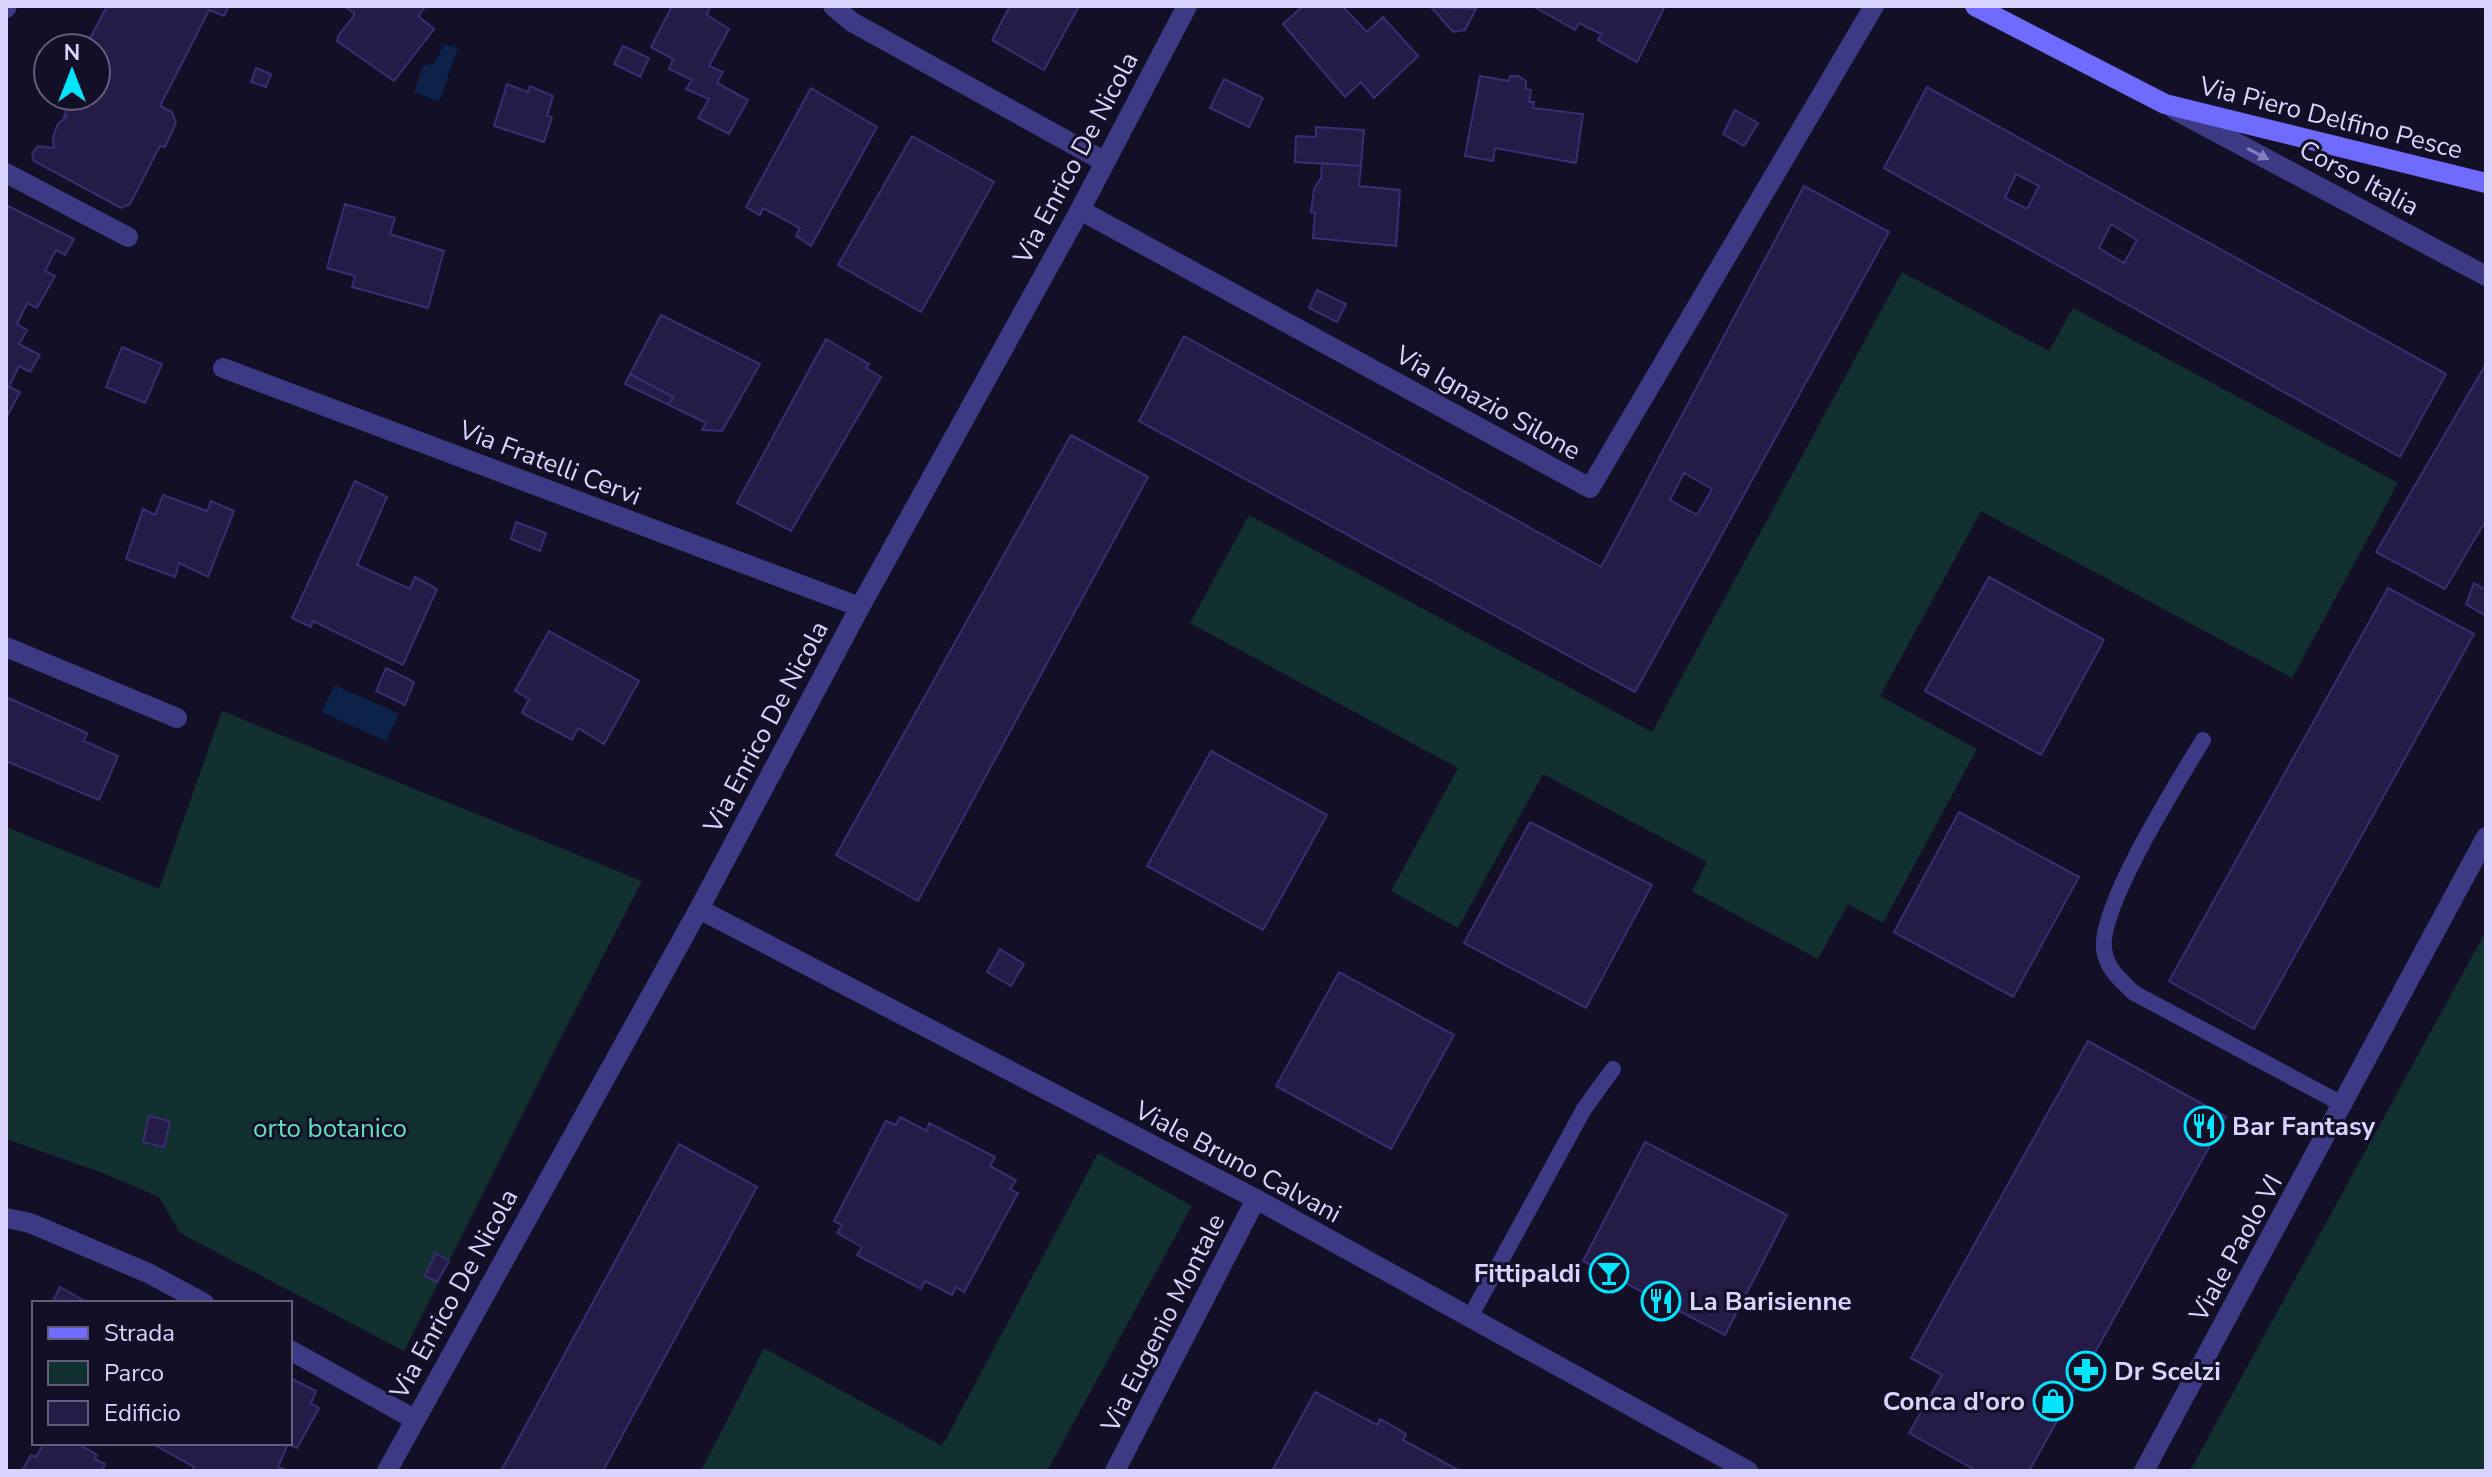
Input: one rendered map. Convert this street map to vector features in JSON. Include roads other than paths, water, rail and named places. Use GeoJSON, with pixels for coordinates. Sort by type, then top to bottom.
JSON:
{"type":"FeatureCollection","features":[{"type":"Feature","properties":{"kind":"street"},"geometry":{"type":"LineString","coordinates":[[833,6],[852,22],[1105,162]]}},
{"type":"Feature","properties":{"kind":"street","name":"Via Enrico De Nicola"},"geometry":{"type":"LineString","coordinates":[[387,1471],[699,909],[860,607],[1080,210],[1187,6]]}},
{"type":"Feature","properties":{"kind":"street","name":"Via Ignazio Silone"},"geometry":{"type":"LineString","coordinates":[[1080,210],[1590,488],[1874,6]]}},
{"type":"Feature","properties":{"kind":"street","name":"Via Piero Delfino Pesce"},"geometry":{"type":"LineString","coordinates":[[1975,6],[2165,104],[2486,183]]}},
{"type":"Feature","properties":{"kind":"street","name":"Corso Italia"},"geometry":{"type":"LineString","coordinates":[[2165,104],[2486,276]]}},
{"type":"Feature","properties":{"kind":"street"},"geometry":{"type":"LineString","coordinates":[[6,173],[128,237]]}},
{"type":"Feature","properties":{"kind":"street","name":"Via Fratelli Cervi"},"geometry":{"type":"LineString","coordinates":[[223,368],[860,607]]}},
{"type":"Feature","properties":{"kind":"street"},"geometry":{"type":"LineString","coordinates":[[6,647],[177,718]]}},
{"type":"Feature","properties":{"kind":"street","name":"Viale Paolo VI"},"geometry":{"type":"LineString","coordinates":[[2144,1471],[2486,837]]}},
{"type":"Feature","properties":{"kind":"street","name":"Viale Bruno Calvani"},"geometry":{"type":"LineString","coordinates":[[699,909],[1256,1199],[1748,1471]]}},
{"type":"Feature","properties":{"kind":"street","name":"Via Eugenio Montale"},"geometry":{"type":"LineString","coordinates":[[1115,1471],[1256,1199]]}},
{"type":"Feature","properties":{"kind":"street"},"geometry":{"type":"LineString","coordinates":[[6,1218],[30,1223],[148,1273],[200,1301]]}},
{"type":"Feature","properties":{"kind":"street"},"geometry":{"type":"LineString","coordinates":[[292,1351],[414,1419]]}},
{"type":"Feature","properties":{"kind":"lane"},"geometry":{"type":"LineString","coordinates":[[2203,740],[2163,805],[2111,910],[2104,947],[2110,970],[2134,993],[2344,1105]]}},
{"type":"Feature","properties":{"kind":"lane"},"geometry":{"type":"LineString","coordinates":[[1469,1319],[1584,1109],[1613,1069]]}},
{"type":"Feature","properties":{"kind":"water"},"geometry":{"type":"Polygon","coordinates":[[[444,44],[458,48],[439,102],[414,92],[423,66],[435,63],[444,44]]]}},
{"type":"Feature","properties":{"kind":"water"},"geometry":{"type":"Polygon","coordinates":[[[335,685],[399,714],[386,741],[321,712],[335,685]]]}},
{"type":"Feature","properties":{"kind":"place","name":"Bar Fantasy"},"geometry":{"type":"Point","coordinates":[2204,1126]}},
{"type":"Feature","properties":{"kind":"place","name":"Fittipaldi"},"geometry":{"type":"Point","coordinates":[1609,1273]}},
{"type":"Feature","properties":{"kind":"place","name":"La Barisienne"},"geometry":{"type":"Point","coordinates":[1661,1301]}},
{"type":"Feature","properties":{"kind":"place","name":"Dr Scelzi"},"geometry":{"type":"Point","coordinates":[2086,1371]}},
{"type":"Feature","properties":{"kind":"place","name":"Conca d'oro"},"geometry":{"type":"Point","coordinates":[2053,1401]}},
{"type":"Feature","properties":{"kind":"park label","name":"orto botanico"},"geometry":{"type":"Point","coordinates":[330,1128]}}]}
